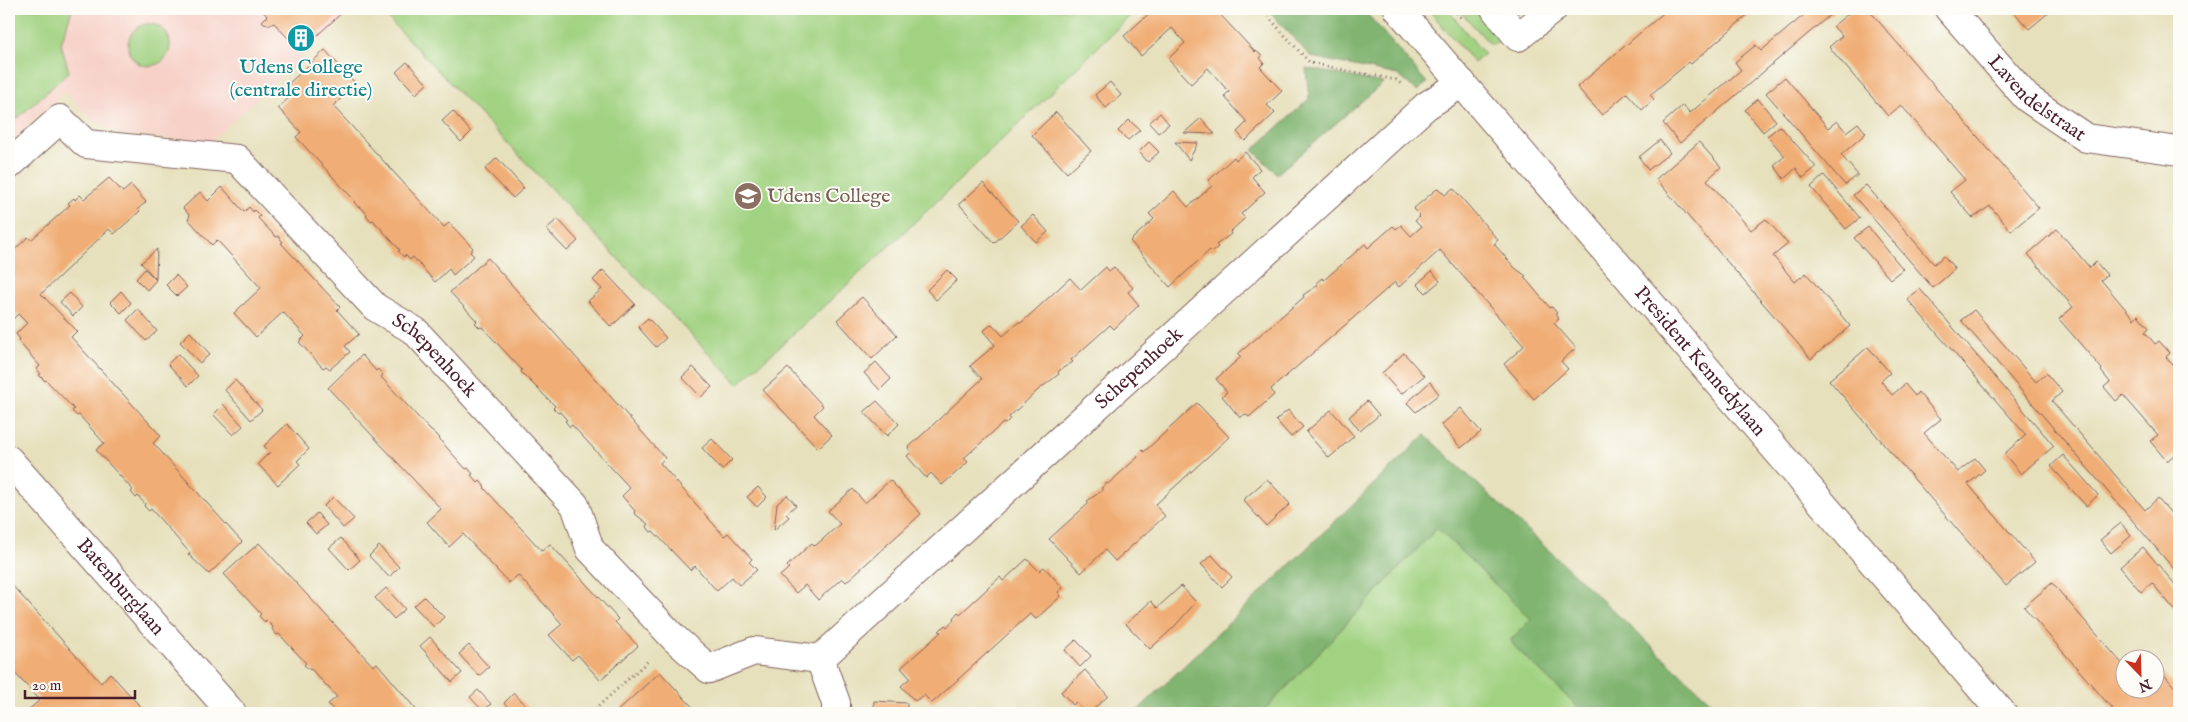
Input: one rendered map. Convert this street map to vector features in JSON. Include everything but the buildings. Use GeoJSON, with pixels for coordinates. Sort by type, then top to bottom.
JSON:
{"type":"FeatureCollection","features":[{"type":"Feature","properties":{"kind":"street","name":"President Kennedylaan"},"geometry":{"type":"LineString","coordinates":[[1398,9],[2002,713]]}},
{"type":"Feature","properties":{"kind":"street"},"geometry":{"type":"LineString","coordinates":[[1495,9],[1518,37],[1553,9]]}},
{"type":"Feature","properties":{"kind":"street","name":"Lavendelstraat"},"geometry":{"type":"LineString","coordinates":[[1948,9],[2027,98],[2086,138],[2179,151]]}},
{"type":"Feature","properties":{"kind":"street","name":"Schepenhoek"},"geometry":{"type":"LineString","coordinates":[[9,165],[60,119],[86,144],[237,158],[375,307],[415,331],[575,505],[590,549],[674,638],[708,669],[754,651],[820,659],[1426,106],[1462,82]]}},
{"type":"Feature","properties":{"kind":"street","name":"Batenburglaan"},"geometry":{"type":"LineString","coordinates":[[9,460],[232,713]]}},
{"type":"Feature","properties":{"kind":"street"},"geometry":{"type":"LineString","coordinates":[[820,659],[836,704],[836,713]]}},
{"type":"Feature","properties":{"kind":"path"},"geometry":{"type":"LineString","coordinates":[[1261,9],[1310,63],[1396,80],[1426,106]]}},
{"type":"Feature","properties":{"kind":"path"},"geometry":{"type":"LineString","coordinates":[[592,713],[674,638]]}},
{"type":"Feature","properties":{"kind":"shaded area"},"geometry":{"type":"Polygon","coordinates":[[[9,9],[354,9],[210,142],[122,135],[92,120],[65,92],[9,143],[9,9]]]}},
{"type":"Feature","properties":{"kind":"green space"},"geometry":{"type":"Polygon","coordinates":[[[13,9],[72,9],[61,44],[69,72],[9,126],[9,13],[13,9]]]}},
{"type":"Feature","properties":{"kind":"green space","name":"Udens College"},"geometry":{"type":"Polygon","coordinates":[[[379,9],[1137,9],[940,199],[738,384],[379,9]]]}},
{"type":"Feature","properties":{"kind":"green space"},"geometry":{"type":"Polygon","coordinates":[[[1267,9],[1363,9],[1427,83],[1417,91],[1398,75],[1311,57],[1267,9]]]}},
{"type":"Feature","properties":{"kind":"green space"},"geometry":{"type":"Polygon","coordinates":[[[1428,9],[1447,9],[1484,54],[1474,63],[1428,9]]]}},
{"type":"Feature","properties":{"kind":"green space"},"geometry":{"type":"Polygon","coordinates":[[[1458,9],[1476,9],[1502,38],[1492,46],[1458,9]]]}},
{"type":"Feature","properties":{"kind":"green space"},"geometry":{"type":"Polygon","coordinates":[[[153,24],[161,27],[167,33],[170,45],[167,57],[161,63],[145,66],[137,63],[131,57],[128,41],[131,33],[137,27],[153,24]]]}},
{"type":"Feature","properties":{"kind":"green space"},"geometry":{"type":"Polygon","coordinates":[[[1306,68],[1383,83],[1277,174],[1253,150],[1309,99],[1306,68]]]}},
{"type":"Feature","properties":{"kind":"green space"},"geometry":{"type":"Polygon","coordinates":[[[1425,435],[1723,713],[1584,713],[1514,646],[1511,640],[1531,619],[1437,528],[1262,713],[1135,713],[1425,435]]]}},
{"type":"Feature","properties":{"kind":"green space"},"geometry":{"type":"Polygon","coordinates":[[[1437,528],[1532,620],[1511,639],[1514,646],[1584,713],[1262,713],[1437,528]]]}},
{"type":"Feature","properties":{"kind":"place","name":"Udens College (centrale directie)"},"geometry":{"type":"Point","coordinates":[301,38]}},
{"type":"Feature","properties":{"kind":"place","name":"Udens College"},"geometry":{"type":"Point","coordinates":[748,196]}}]}
